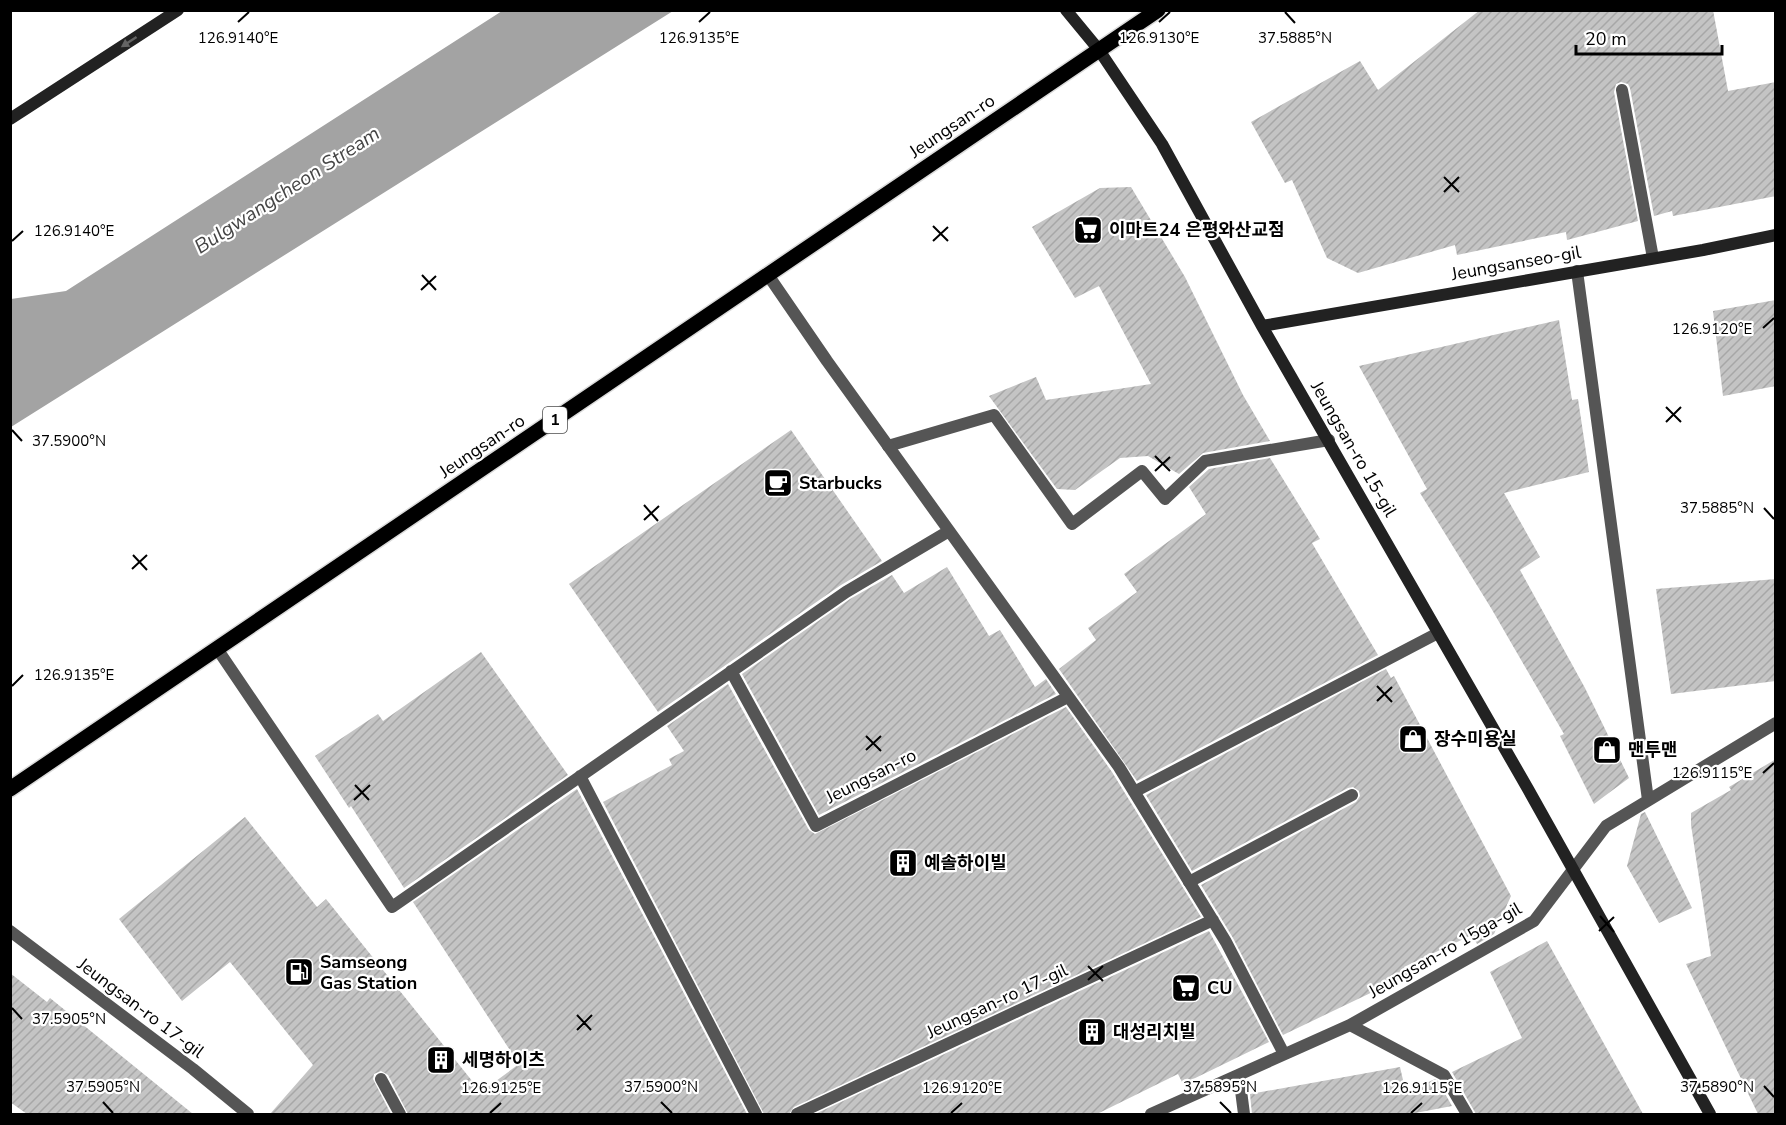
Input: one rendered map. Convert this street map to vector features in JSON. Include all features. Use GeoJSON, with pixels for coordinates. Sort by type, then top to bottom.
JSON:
{"type":"FeatureCollection","features":[{"type":"Feature","properties":{"kind":"main road"},"geometry":{"type":"LineString","coordinates":[[10,119],[178,10]]}},
{"type":"Feature","properties":{"kind":"main road","name":"Jeungsan-ro 15-gil"},"geometry":{"type":"LineString","coordinates":[[1066,10],[1099,50],[1162,144],[1262,326],[1574,870],[1710,1114]]}},
{"type":"Feature","properties":{"kind":"main road","name":"Jeungsan-ro"},"geometry":{"type":"LineString","coordinates":[[10,789],[1158,10]]}},
{"type":"Feature","properties":{"kind":"main road","name":"Jeungsanseo-gil"},"geometry":{"type":"LineString","coordinates":[[1262,326],[1776,235]]}},
{"type":"Feature","properties":{"kind":"street"},"geometry":{"type":"LineString","coordinates":[[1622,90],[1653,258]]}},
{"type":"Feature","properties":{"kind":"street"},"geometry":{"type":"LineString","coordinates":[[1576,271],[1648,800]]}},
{"type":"Feature","properties":{"kind":"street"},"geometry":{"type":"LineString","coordinates":[[768,275],[826,361],[1119,767],[1226,942],[1284,1054]]}},
{"type":"Feature","properties":{"kind":"street"},"geometry":{"type":"LineString","coordinates":[[888,446],[994,415],[1072,524],[1142,471],[1165,499],[1205,461],[1329,440]]}},
{"type":"Feature","properties":{"kind":"street"},"geometry":{"type":"LineString","coordinates":[[218,650],[392,907],[846,592],[949,531]]}},
{"type":"Feature","properties":{"kind":"street"},"geometry":{"type":"LineString","coordinates":[[1134,792],[1438,633]]}},
{"type":"Feature","properties":{"kind":"street","name":"Jeungsan-ro"},"geometry":{"type":"LineString","coordinates":[[731,671],[816,826],[1068,697]]}},
{"type":"Feature","properties":{"kind":"street"},"geometry":{"type":"LineString","coordinates":[[1574,870],[1606,826],[1776,723]]}},
{"type":"Feature","properties":{"kind":"street"},"geometry":{"type":"LineString","coordinates":[[580,776],[756,1114]]}},
{"type":"Feature","properties":{"kind":"street"},"geometry":{"type":"LineString","coordinates":[[1189,882],[1352,795]]}},
{"type":"Feature","properties":{"kind":"street","name":"Jeungsan-ro 15ga-gil"},"geometry":{"type":"LineString","coordinates":[[1151,1114],[1350,1025],[1533,921],[1574,870]]}},
{"type":"Feature","properties":{"kind":"street","name":"Jeungsan-ro 17-gil"},"geometry":{"type":"LineString","coordinates":[[796,1114],[1213,920]]}},
{"type":"Feature","properties":{"kind":"street","name":"Jeungsan-ro 17-gil"},"geometry":{"type":"LineString","coordinates":[[10,931],[248,1114]]}},
{"type":"Feature","properties":{"kind":"street"},"geometry":{"type":"LineString","coordinates":[[1350,1025],[1444,1075],[1467,1114]]}},
{"type":"Feature","properties":{"kind":"street"},"geometry":{"type":"LineString","coordinates":[[1239,1075],[1244,1114]]}},
{"type":"Feature","properties":{"kind":"street"},"geometry":{"type":"LineString","coordinates":[[381,1079],[400,1114]]}},
{"type":"Feature","properties":{"kind":"water","name":"Bulgwangcheon Stream"},"geometry":{"type":"Polygon","coordinates":[[[502,11],[673,11],[11,427],[11,299],[66,291],[502,11]]]}},
{"type":"Feature","properties":{"kind":"building"},"geometry":{"type":"Polygon","coordinates":[[[1480,10],[1713,10],[1728,91],[1776,82],[1776,196],[1673,216],[1672,211],[1654,216],[1630,88],[1628,84],[1621,82],[1616,84],[1614,92],[1638,221],[1567,240],[1566,232],[1457,255],[1455,245],[1358,273],[1327,258],[1292,180],[1285,183],[1251,122],[1360,61],[1378,90],[1480,10]]]}},
{"type":"Feature","properties":{"kind":"building"},"geometry":{"type":"Polygon","coordinates":[[[1131,187],[1185,277],[1243,395],[1270,441],[1203,453],[1179,474],[1148,456],[1120,458],[1075,490],[1057,489],[989,396],[1036,377],[1046,400],[1151,384],[1099,286],[1075,298],[1032,227],[1100,188],[1131,187]]]}},
{"type":"Feature","properties":{"kind":"building"},"geometry":{"type":"Polygon","coordinates":[[[1776,300],[1776,386],[1723,396],[1713,311],[1776,300]]]}},
{"type":"Feature","properties":{"kind":"building"},"geometry":{"type":"Polygon","coordinates":[[[1559,320],[1572,400],[1578,399],[1589,472],[1504,493],[1540,557],[1520,570],[1585,688],[1629,778],[1594,804],[1560,736],[1564,734],[1491,608],[1420,493],[1427,489],[1359,366],[1559,320]]]}},
{"type":"Feature","properties":{"kind":"building"},"geometry":{"type":"Polygon","coordinates":[[[791,430],[882,561],[841,585],[658,712],[569,584],[791,430]]]}},
{"type":"Feature","properties":{"kind":"building"},"geometry":{"type":"Polygon","coordinates":[[[1270,458],[1320,539],[1312,543],[1378,655],[1137,781],[1059,669],[1096,640],[1088,628],[1137,592],[1124,574],[1206,514],[1189,487],[1209,469],[1270,458]]]}},
{"type":"Feature","properties":{"kind":"building"},"geometry":{"type":"Polygon","coordinates":[[[947,567],[989,636],[1000,630],[1035,687],[1046,679],[1056,694],[819,815],[742,674],[850,599],[892,575],[904,593],[947,567]]]}},
{"type":"Feature","properties":{"kind":"building"},"geometry":{"type":"Polygon","coordinates":[[[1776,579],[1776,681],[1671,694],[1656,589],[1776,579]]]}},
{"type":"Feature","properties":{"kind":"building"},"geometry":{"type":"Polygon","coordinates":[[[481,652],[568,775],[404,888],[351,806],[349,808],[315,756],[378,714],[383,721],[481,652]]]}},
{"type":"Feature","properties":{"kind":"building"},"geometry":{"type":"Polygon","coordinates":[[[1386,669],[1391,678],[1394,676],[1511,896],[1494,934],[1477,944],[1472,935],[1404,967],[1408,975],[1283,1035],[1233,938],[1201,885],[1356,802],[1360,796],[1359,791],[1353,787],[1348,788],[1192,871],[1146,795],[1386,669]]]}},
{"type":"Feature","properties":{"kind":"building"},"geometry":{"type":"Polygon","coordinates":[[[728,684],[809,830],[815,834],[1066,707],[1112,772],[1201,917],[794,1107],[789,1114],[764,1114],[603,802],[672,765],[669,759],[684,751],[667,726],[728,684]]]}},
{"type":"Feature","properties":{"kind":"building"},"geometry":{"type":"Polygon","coordinates":[[[1776,759],[1776,1114],[1758,1114],[1686,964],[1711,956],[1691,813],[1731,790],[1729,787],[1776,759]]]}},
{"type":"Feature","properties":{"kind":"building"},"geometry":{"type":"Polygon","coordinates":[[[577,789],[747,1114],[408,1114],[388,1075],[381,1071],[374,1074],[373,1079],[391,1114],[270,1114],[313,1065],[230,962],[182,1001],[119,919],[245,817],[317,907],[326,899],[481,1092],[519,1064],[413,902],[577,789]]]}},
{"type":"Feature","properties":{"kind":"building"},"geometry":{"type":"Polygon","coordinates":[[[1645,812],[1692,908],[1659,923],[1627,866],[1641,814],[1645,812]]]}},
{"type":"Feature","properties":{"kind":"building"},"geometry":{"type":"Polygon","coordinates":[[[1209,931],[1269,1042],[1183,1084],[1178,1074],[1097,1114],[815,1114],[1209,931]]]}},
{"type":"Feature","properties":{"kind":"building"},"geometry":{"type":"Polygon","coordinates":[[[1547,941],[1643,1114],[1476,1114],[1452,1072],[1522,1038],[1490,972],[1547,941]]]}},
{"type":"Feature","properties":{"kind":"building"},"geometry":{"type":"Polygon","coordinates":[[[10,973],[47,1002],[50,998],[193,1114],[27,1114],[10,1102],[10,973]]]}},
{"type":"Feature","properties":{"kind":"building"},"geometry":{"type":"Polygon","coordinates":[[[1400,1067],[1406,1093],[1435,1079],[1452,1106],[1410,1114],[1252,1114],[1250,1094],[1400,1067]]]}},
{"type":"Feature","properties":{"kind":"place","name":"이마트24 은평와산교점"},"geometry":{"type":"Point","coordinates":[1088,230]}},
{"type":"Feature","properties":{"kind":"place","name":"Starbucks"},"geometry":{"type":"Point","coordinates":[778,483]}},
{"type":"Feature","properties":{"kind":"place","name":"장수미용실"},"geometry":{"type":"Point","coordinates":[1413,739]}},
{"type":"Feature","properties":{"kind":"place","name":"맨투맨"},"geometry":{"type":"Point","coordinates":[1607,750]}},
{"type":"Feature","properties":{"kind":"place","name":"예솔하이빌"},"geometry":{"type":"Point","coordinates":[903,863]}},
{"type":"Feature","properties":{"kind":"place","name":"Samseong Gas Station"},"geometry":{"type":"Point","coordinates":[299,972]}},
{"type":"Feature","properties":{"kind":"place","name":"CU"},"geometry":{"type":"Point","coordinates":[1186,988]}},
{"type":"Feature","properties":{"kind":"place","name":"대성리치빌"},"geometry":{"type":"Point","coordinates":[1092,1032]}},
{"type":"Feature","properties":{"kind":"place","name":"세명하이츠"},"geometry":{"type":"Point","coordinates":[441,1060]}}]}
